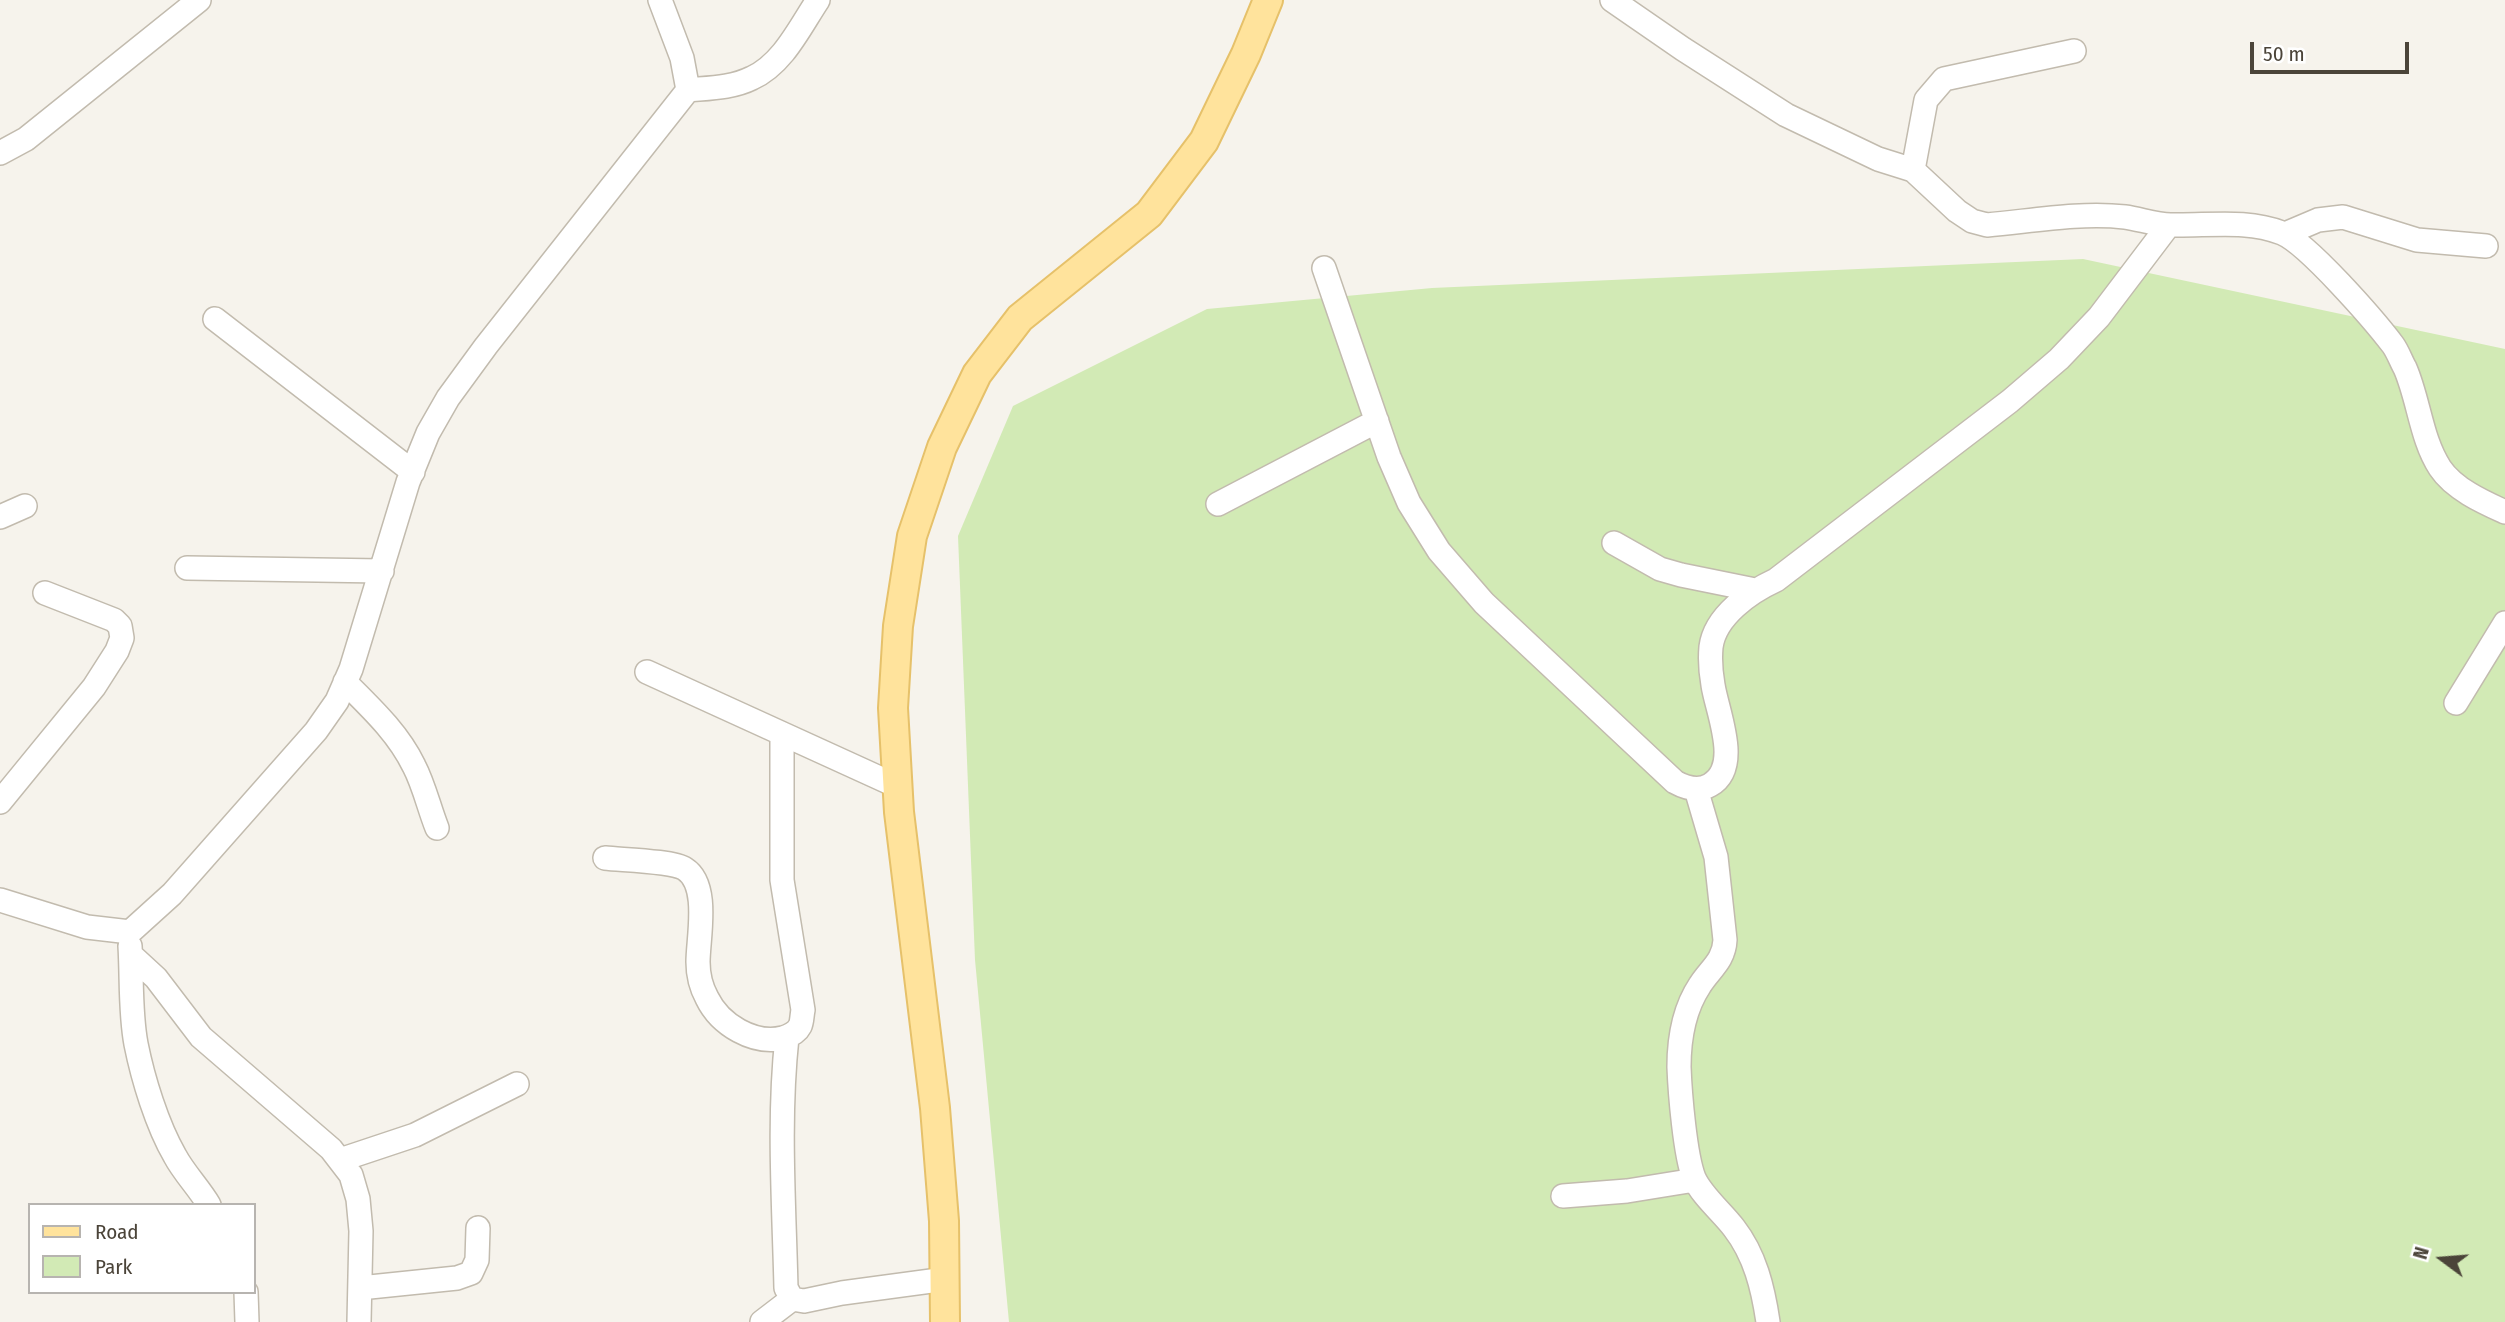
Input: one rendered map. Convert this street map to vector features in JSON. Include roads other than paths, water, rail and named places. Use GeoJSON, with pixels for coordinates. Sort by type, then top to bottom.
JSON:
{"type":"FeatureCollection","features":[{"type":"Feature","properties":{"kind":"main road"},"geometry":{"type":"LineString","coordinates":[[945,1322],[944,1222],[935,1108],[897,786],[893,708],[898,626],[912,536],[942,447],[977,374],[1020,318],[1149,215],[1204,141],[1246,54],[1268,0]]}},
{"type":"Feature","properties":{"kind":"street"},"geometry":{"type":"LineString","coordinates":[[0,153],[26,139],[199,0]]}},
{"type":"Feature","properties":{"kind":"street"},"geometry":{"type":"LineString","coordinates":[[660,0],[682,58],[688,90]]}},
{"type":"Feature","properties":{"kind":"street"},"geometry":{"type":"LineString","coordinates":[[208,1203],[199,1187],[176,1159],[166,1140],[135,1042],[130,944],[316,731],[337,701],[412,472],[428,433],[448,398],[688,90],[724,86],[753,78],[781,56],[818,0]]}},
{"type":"Feature","properties":{"kind":"street"},"geometry":{"type":"LineString","coordinates":[[1612,0],[1786,115],[1878,159],[1913,170],[1957,211],[1972,221],[1987,225],[2085,216],[2124,217],[2168,226],[2232,224],[2269,228],[2285,234],[2322,267],[2394,347],[2406,371],[2440,468],[2455,484],[2505,512]]}},
{"type":"Feature","properties":{"kind":"street"},"geometry":{"type":"LineString","coordinates":[[1913,170],[1926,100],[1944,79],[2074,51]]}},
{"type":"Feature","properties":{"kind":"street"},"geometry":{"type":"LineString","coordinates":[[2285,234],[2318,220],[2343,217],[2417,240],[2486,246]]}},
{"type":"Feature","properties":{"kind":"street"},"geometry":{"type":"LineString","coordinates":[[1324,268],[1389,457],[1409,503],[1439,551],[1484,603],[1675,782],[1685,788],[1696,789],[1709,786],[1718,779],[1726,760],[1726,741],[1712,683],[1711,646],[1720,622],[1755,590],[1776,580],[2010,401],[2059,359],[2099,317],[2168,226]]}},
{"type":"Feature","properties":{"kind":"street"},"geometry":{"type":"LineString","coordinates":[[215,319],[412,472]]}},
{"type":"Feature","properties":{"kind":"street"},"geometry":{"type":"LineString","coordinates":[[1218,504],[1377,421]]}},
{"type":"Feature","properties":{"kind":"street"},"geometry":{"type":"LineString","coordinates":[[0,517],[25,506]]}},
{"type":"Feature","properties":{"kind":"street"},"geometry":{"type":"LineString","coordinates":[[1614,543],[1660,569],[1681,576],[1755,590]]}},
{"type":"Feature","properties":{"kind":"street"},"geometry":{"type":"LineString","coordinates":[[187,568],[382,570]]}},
{"type":"Feature","properties":{"kind":"street"},"geometry":{"type":"LineString","coordinates":[[0,802],[94,687],[117,651],[122,638],[120,626],[114,620],[45,593]]}},
{"type":"Feature","properties":{"kind":"street"},"geometry":{"type":"LineString","coordinates":[[2456,703],[2505,623]]}},
{"type":"Feature","properties":{"kind":"street"},"geometry":{"type":"LineString","coordinates":[[647,672],[897,786]]}},
{"type":"Feature","properties":{"kind":"street"},"geometry":{"type":"LineString","coordinates":[[345,682],[384,720],[403,747],[415,768],[437,828]]}},
{"type":"Feature","properties":{"kind":"street"},"geometry":{"type":"LineString","coordinates":[[605,858],[685,869],[694,879],[701,901],[698,961],[700,983],[709,1002],[733,1027],[752,1037],[771,1041],[788,1037],[800,1026],[803,1010],[782,880],[782,734]]}},
{"type":"Feature","properties":{"kind":"street"},"geometry":{"type":"LineString","coordinates":[[1696,789],[1716,857],[1726,940],[1725,952],[1700,985],[1686,1013],[1680,1042],[1679,1068],[1687,1146],[1695,1180],[1735,1228],[1746,1246],[1762,1285],[1768,1322]]}},
{"type":"Feature","properties":{"kind":"street"},"geometry":{"type":"LineString","coordinates":[[0,900],[87,927],[130,944],[201,1037],[331,1149],[351,1175],[358,1199],[361,1231],[359,1322]]}},
{"type":"Feature","properties":{"kind":"street"},"geometry":{"type":"LineString","coordinates":[[788,1037],[783,1076],[782,1128],[786,1288],[792,1299]]}},
{"type":"Feature","properties":{"kind":"street"},"geometry":{"type":"LineString","coordinates":[[340,1160],[415,1135],[517,1084]]}},
{"type":"Feature","properties":{"kind":"street"},"geometry":{"type":"LineString","coordinates":[[1563,1196],[1627,1191],[1695,1180]]}},
{"type":"Feature","properties":{"kind":"street"},"geometry":{"type":"LineString","coordinates":[[360,1288],[457,1278],[471,1273],[477,1260],[478,1228]]}},
{"type":"Feature","properties":{"kind":"street"},"geometry":{"type":"LineString","coordinates":[[762,1322],[792,1299],[804,1301],[946,1279]]}},
{"type":"Feature","properties":{"kind":"street"},"geometry":{"type":"LineString","coordinates":[[246,1294],[247,1322]]}}]}
